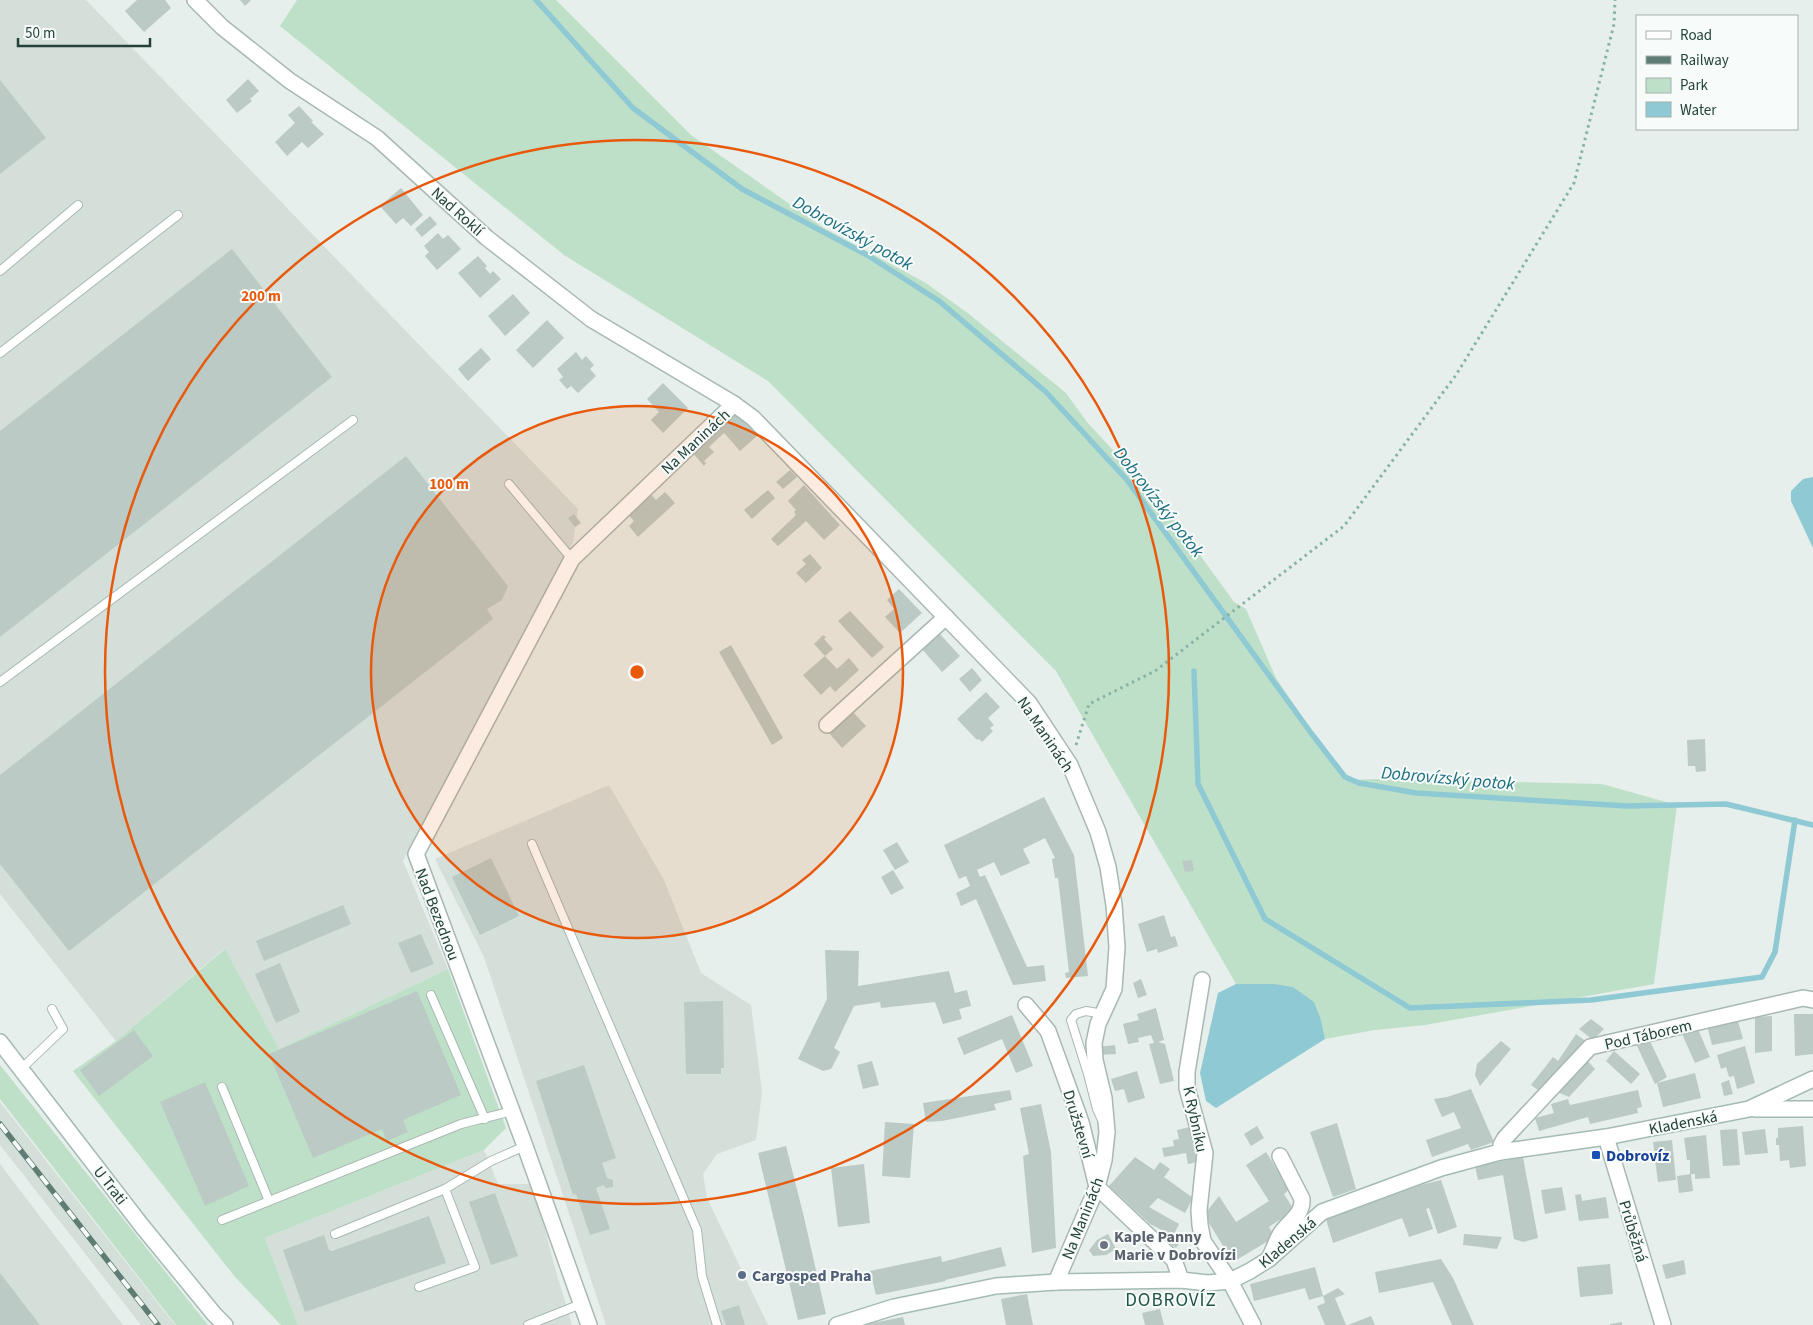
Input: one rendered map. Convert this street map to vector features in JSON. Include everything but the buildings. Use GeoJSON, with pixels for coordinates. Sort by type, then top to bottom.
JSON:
{"type":"FeatureCollection","features":[{"type":"Feature","properties":{"kind":"street","name":"Nad Roklí"},"geometry":{"type":"LineString","coordinates":[[195,0],[222,27],[290,81],[377,138],[487,238],[591,319],[734,404]]}},
{"type":"Feature","properties":{"kind":"street","name":"Na Maninách"},"geometry":{"type":"LineString","coordinates":[[601,530],[734,404],[753,418],[1029,703],[1070,765],[1098,832],[1108,867],[1118,947],[1114,989],[1098,1024],[1094,1043],[1095,1060],[1104,1098],[1108,1132],[1104,1160],[1097,1186],[1056,1282]]}},
{"type":"Feature","properties":{"kind":"street","name":"Nad Bezednou"},"geometry":{"type":"LineString","coordinates":[[589,1325],[526,1146],[416,854],[572,559],[601,530]]}},
{"type":"Feature","properties":{"kind":"street"},"geometry":{"type":"LineString","coordinates":[[827,724],[946,617]]}},
{"type":"Feature","properties":{"kind":"street","name":"K Rybníku"},"geometry":{"type":"LineString","coordinates":[[1202,980],[1187,1072],[1187,1088],[1205,1153],[1199,1210],[1200,1226],[1203,1241],[1230,1281],[1253,1325]]}},
{"type":"Feature","properties":{"kind":"street","name":"Pod Táborem"},"geometry":{"type":"LineString","coordinates":[[1500,1152],[1505,1138],[1590,1047],[1804,998],[1813,1000]]}},
{"type":"Feature","properties":{"kind":"street","name":"Družstevní"},"geometry":{"type":"LineString","coordinates":[[1026,1005],[1048,1031],[1081,1122],[1097,1186]]}},
{"type":"Feature","properties":{"kind":"street","name":"U Trati"},"geometry":{"type":"LineString","coordinates":[[0,1042],[142,1226],[225,1325]]}},
{"type":"Feature","properties":{"kind":"street","name":"Kladenská"},"geometry":{"type":"LineString","coordinates":[[837,1325],[894,1306],[996,1286],[1056,1282],[1181,1280],[1208,1283],[1230,1281],[1269,1259],[1322,1212],[1441,1168],[1500,1152],[1606,1136],[1749,1109],[1813,1080]]}},
{"type":"Feature","properties":{"kind":"street"},"geometry":{"type":"LineString","coordinates":[[1749,1109],[1813,1109]]}},
{"type":"Feature","properties":{"kind":"street","name":"Průběžná"},"geometry":{"type":"LineString","coordinates":[[1606,1136],[1663,1325]]}},
{"type":"Feature","properties":{"kind":"street"},"geometry":{"type":"LineString","coordinates":[[1269,1259],[1281,1232],[1298,1215],[1303,1206],[1302,1199],[1280,1156]]}},
{"type":"Feature","properties":{"kind":"street"},"geometry":{"type":"LineString","coordinates":[[1097,1186],[1174,1260],[1181,1280]]}},
{"type":"Feature","properties":{"kind":"lane"},"geometry":{"type":"LineString","coordinates":[[0,271],[78,205]]}},
{"type":"Feature","properties":{"kind":"lane"},"geometry":{"type":"LineString","coordinates":[[0,353],[178,215]]}},
{"type":"Feature","properties":{"kind":"lane"},"geometry":{"type":"LineString","coordinates":[[0,682],[353,420]]}},
{"type":"Feature","properties":{"kind":"lane"},"geometry":{"type":"LineString","coordinates":[[509,484],[572,559]]}},
{"type":"Feature","properties":{"kind":"lane"},"geometry":{"type":"LineString","coordinates":[[532,844],[696,1230],[702,1276],[717,1325]]}},
{"type":"Feature","properties":{"kind":"lane"},"geometry":{"type":"LineString","coordinates":[[431,995],[485,1118]]}},
{"type":"Feature","properties":{"kind":"lane"},"geometry":{"type":"LineString","coordinates":[[22,1069],[63,1029],[52,1009]]}},
{"type":"Feature","properties":{"kind":"lane"},"geometry":{"type":"LineString","coordinates":[[1103,1014],[1086,1011],[1076,1014],[1071,1020],[1097,1109],[1108,1132]]}},
{"type":"Feature","properties":{"kind":"lane"},"geometry":{"type":"LineString","coordinates":[[222,1087],[269,1201]]}},
{"type":"Feature","properties":{"kind":"lane"},"geometry":{"type":"LineString","coordinates":[[222,1220],[461,1124],[512,1111]]}},
{"type":"Feature","properties":{"kind":"lane"},"geometry":{"type":"LineString","coordinates":[[335,1234],[445,1189],[491,1161],[526,1146]]}},
{"type":"Feature","properties":{"kind":"lane"},"geometry":{"type":"LineString","coordinates":[[419,1288],[475,1267],[445,1189]]}},
{"type":"Feature","properties":{"kind":"lane"},"geometry":{"type":"LineString","coordinates":[[528,1325],[538,1323],[582,1304]]}},
{"type":"Feature","properties":{"kind":"path"},"geometry":{"type":"LineString","coordinates":[[1070,765],[1089,704],[1155,672],[1344,526],[1456,375],[1574,184],[1614,24],[1615,0]]}},
{"type":"Feature","properties":{"kind":"shaded area"},"geometry":{"type":"Polygon","coordinates":[[[0,0],[86,0],[578,509],[573,542],[403,861],[448,969],[279,1049],[224,949],[116,1041],[0,894],[0,0]]]}},
{"type":"Feature","properties":{"kind":"shaded area"},"geometry":{"type":"Polygon","coordinates":[[[609,785],[664,880],[701,973],[751,1005],[762,1092],[756,1140],[717,1154],[703,1174],[707,1198],[768,1325],[606,1325],[484,957],[435,859],[609,785]]]}},
{"type":"Feature","properties":{"kind":"shaded area"},"geometry":{"type":"Polygon","coordinates":[[[0,1102],[175,1325],[141,1325],[0,1145],[0,1102]]]}},
{"type":"Feature","properties":{"kind":"shaded area"},"geometry":{"type":"Polygon","coordinates":[[[484,1150],[498,1184],[533,1184],[572,1325],[298,1325],[265,1238],[484,1150]]]}},
{"type":"Feature","properties":{"kind":"shaded area"},"geometry":{"type":"Polygon","coordinates":[[[0,1164],[123,1325],[0,1325],[0,1164]]]}},
{"type":"Feature","properties":{"kind":"green space"},"geometry":{"type":"Polygon","coordinates":[[[297,0],[556,0],[691,135],[824,228],[926,283],[969,314],[1066,393],[1087,422],[1154,495],[1234,602],[1246,609],[1276,678],[1338,769],[1354,780],[1602,784],[1677,805],[1654,984],[1425,1025],[1375,1030],[1325,1039],[1321,1020],[1274,984],[1236,984],[1056,671],[768,381],[564,255],[280,26],[297,0]]]}},
{"type":"Feature","properties":{"kind":"green space"},"geometry":{"type":"Polygon","coordinates":[[[225,949],[279,1049],[448,969],[506,1128],[484,1150],[265,1238],[298,1325],[281,1325],[235,1277],[73,1071],[116,1041],[225,949]]]}},
{"type":"Feature","properties":{"kind":"green space"},"geometry":{"type":"Polygon","coordinates":[[[0,1065],[208,1325],[176,1325],[0,1099],[0,1065]]]}},
{"type":"Feature","properties":{"kind":"water"},"geometry":{"type":"Polygon","coordinates":[[[1813,477],[1813,548],[1791,501],[1791,491],[1803,479],[1813,477]]]}},
{"type":"Feature","properties":{"kind":"water"},"geometry":{"type":"Polygon","coordinates":[[[1236,984],[1274,984],[1293,987],[1314,1002],[1321,1020],[1325,1039],[1216,1108],[1206,1101],[1200,1073],[1218,993],[1236,984]]]}},
{"type":"Feature","properties":{"kind":"waterway","name":"Dobrovízský potok"},"geometry":{"type":"LineString","coordinates":[[536,0],[633,108],[742,189],[867,255],[939,301],[1046,392],[1127,480],[1345,777],[1359,783],[1416,793],[1627,806],[1726,804],[1813,825]]}},
{"type":"Feature","properties":{"kind":"waterway"},"geometry":{"type":"LineString","coordinates":[[1194,671],[1198,784],[1265,919],[1410,1008],[1591,1000],[1762,977],[1775,952],[1795,820]]}},
{"type":"Feature","properties":{"kind":"railway"},"geometry":{"type":"LineString","coordinates":[[0,1124],[158,1325]]}},
{"type":"Feature","properties":{"kind":"place","name":"Dobrovíz"},"geometry":{"type":"Point","coordinates":[1596,1155]}},
{"type":"Feature","properties":{"kind":"place","name":"Kaple Panny Marie v Dobrovízi"},"geometry":{"type":"Point","coordinates":[1104,1245]}},
{"type":"Feature","properties":{"kind":"place","name":"Cargosped Praha"},"geometry":{"type":"Point","coordinates":[742,1275]}},
{"type":"Feature","properties":{"kind":"district","name":"DOBROVÍZ"},"geometry":{"type":"Point","coordinates":[1171,1299]}}]}
